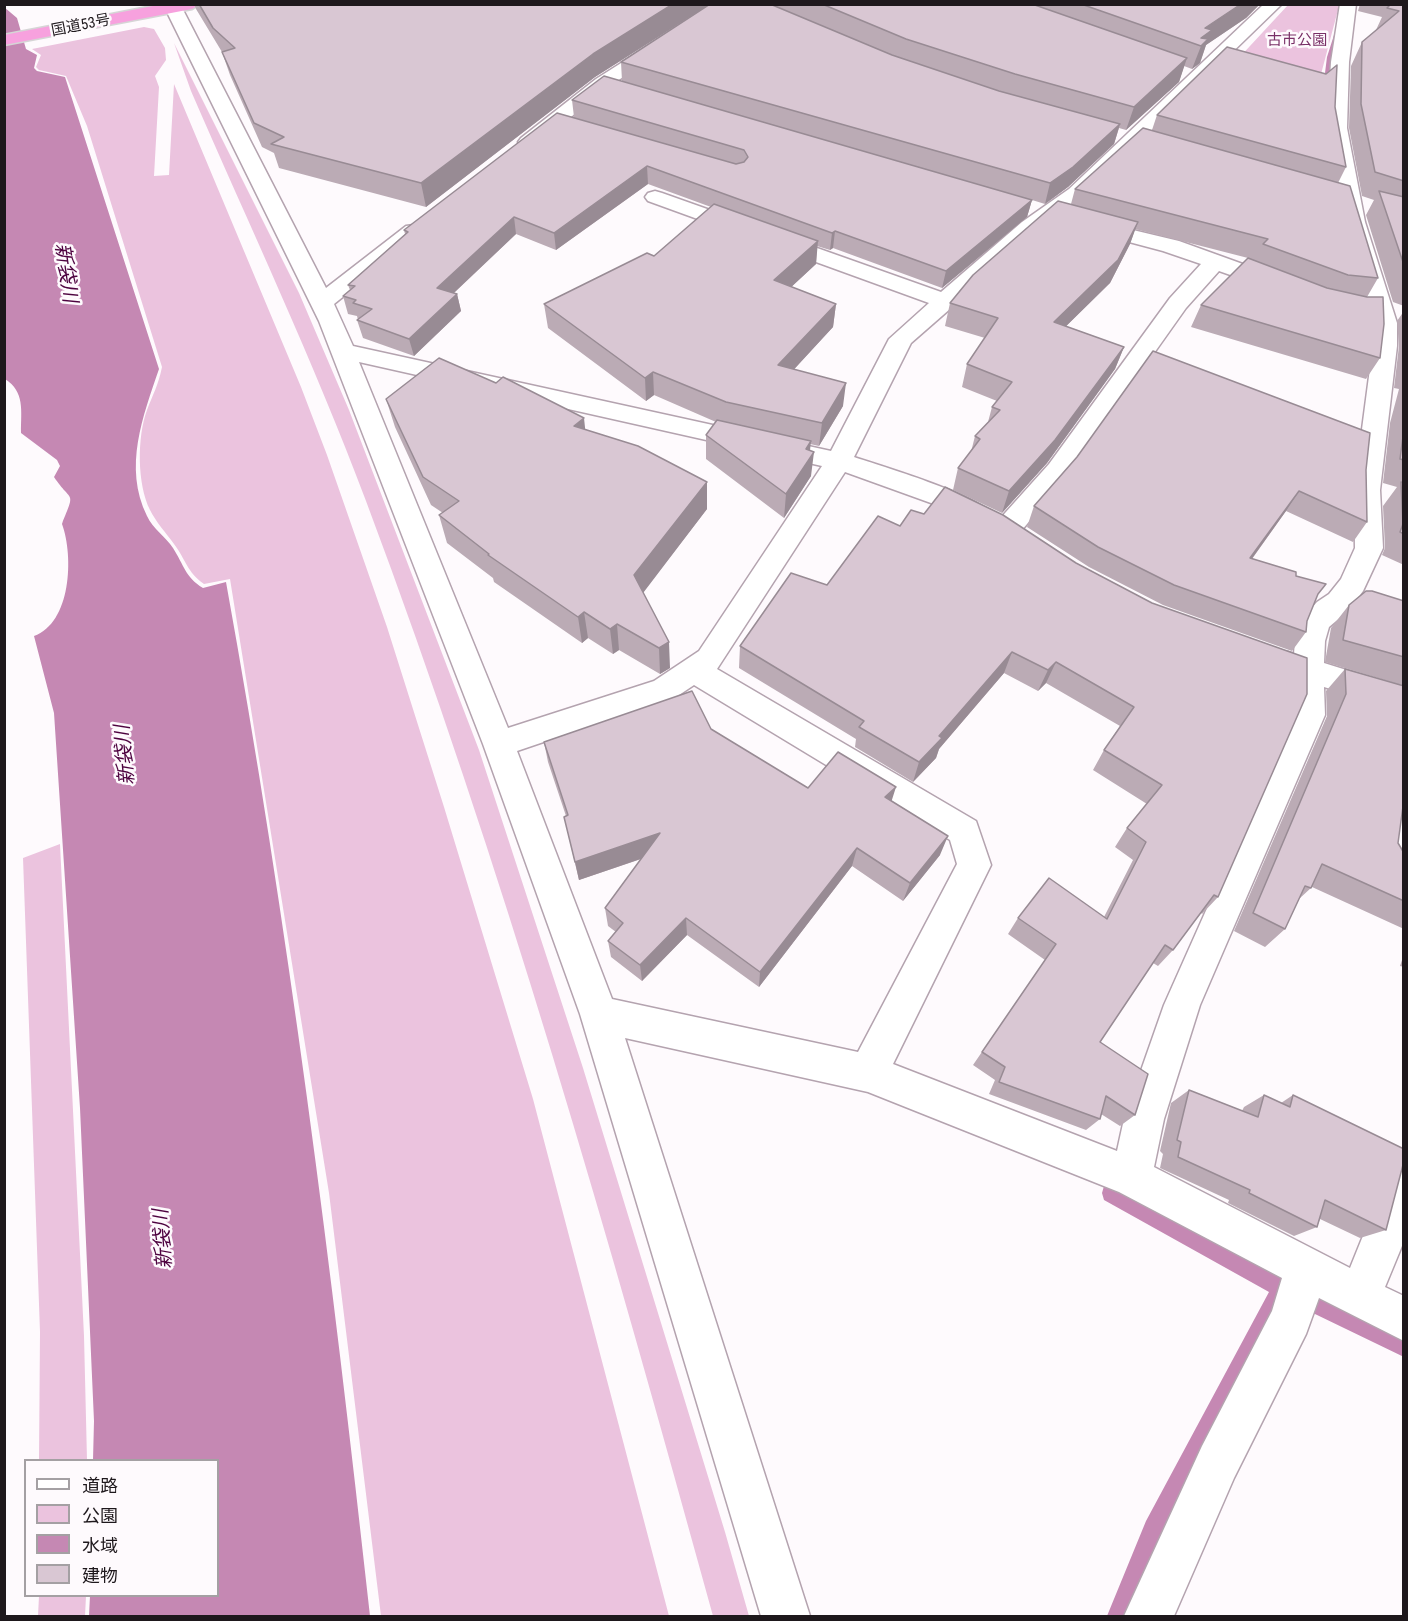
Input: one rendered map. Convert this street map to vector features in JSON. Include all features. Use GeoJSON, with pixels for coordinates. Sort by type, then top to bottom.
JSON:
{"type":"FeatureCollection","features":[{"type":"Feature","properties":{"kind":"highway","name":"国道53号"},"geometry":{"type":"LineString","coordinates":[[4,40],[179,6]]}},
{"type":"Feature","properties":{"kind":"street"},"geometry":{"type":"LineString","coordinates":[[508,157],[602,83],[726,4]]}},
{"type":"Feature","properties":{"kind":"street"},"geometry":{"type":"LineString","coordinates":[[499,744],[665,689],[710,659],[839,461],[901,339],[1048,214],[1076,193],[1274,4]]}},
{"type":"Feature","properties":{"kind":"street"},"geometry":{"type":"LineString","coordinates":[[1132,1177],[1144,1119],[1182,1005],[1309,715],[1310,641],[1316,622],[1327,610],[1339,602],[1353,584],[1369,548],[1367,490],[1385,323],[1370,310],[1337,128],[1340,62],[1348,4]]}},
{"type":"Feature","properties":{"kind":"street"},"geometry":{"type":"LineString","coordinates":[[179,6],[331,321],[499,744],[599,1014],[784,1617]]}},
{"type":"Feature","properties":{"kind":"street"},"geometry":{"type":"LineString","coordinates":[[1174,71],[1196,79]]}},
{"type":"Feature","properties":{"kind":"street"},"geometry":{"type":"LineString","coordinates":[[602,83],[624,90]]}},
{"type":"Feature","properties":{"kind":"street"},"geometry":{"type":"LineString","coordinates":[[555,120],[577,127]]}},
{"type":"Feature","properties":{"kind":"street"},"geometry":{"type":"LineString","coordinates":[[1110,135],[1153,147]]}},
{"type":"Feature","properties":{"kind":"street"},"geometry":{"type":"LineString","coordinates":[[655,197],[945,302]]}},
{"type":"Feature","properties":{"kind":"street"},"geometry":{"type":"LineString","coordinates":[[1026,207],[1171,246],[1294,291]]}},
{"type":"Feature","properties":{"kind":"street"},"geometry":{"type":"LineString","coordinates":[[321,303],[433,216]]}},
{"type":"Feature","properties":{"kind":"street"},"geometry":{"type":"LineString","coordinates":[[342,351],[839,461],[940,497],[1016,535],[1058,470],[1178,303],[1216,261]]}},
{"type":"Feature","properties":{"kind":"street"},"geometry":{"type":"LineString","coordinates":[[1370,310],[1404,314]]}},
{"type":"Feature","properties":{"kind":"street"},"geometry":{"type":"LineString","coordinates":[[1367,490],[1395,498]]}},
{"type":"Feature","properties":{"kind":"street"},"geometry":{"type":"LineString","coordinates":[[1263,656],[1404,700]]}},
{"type":"Feature","properties":{"kind":"street"},"geometry":{"type":"LineString","coordinates":[[694,669],[964,831],[974,865],[868,1073]]}},
{"type":"Feature","properties":{"kind":"street"},"geometry":{"type":"LineString","coordinates":[[599,1014],[868,1073],[1132,1177],[1404,1320]]}},
{"type":"Feature","properties":{"kind":"street"},"geometry":{"type":"LineString","coordinates":[[1359,1296],[1376,1260],[1404,1183]]}},
{"type":"Feature","properties":{"kind":"street"},"geometry":{"type":"LineString","coordinates":[[1149,1617],[1218,1462],[1291,1318],[1306,1268]]}},
{"type":"Feature","properties":{"kind":"green space","name":"古市公園"},"geometry":{"type":"Polygon","coordinates":[[[1288,5],[1339,6],[1320,78],[1237,60],[1288,5]]]}},
{"type":"Feature","properties":{"kind":"green space"},"geometry":{"type":"Polygon","coordinates":[[[144,27],[154,29],[165,48],[166,60],[155,76],[159,87],[154,176],[169,175],[174,84],[301,387],[387,627],[533,1099],[669,1616],[381,1616],[329,1193],[230,579],[204,584],[198,579],[150,510],[141,474],[141,433],[162,367],[87,126],[66,76],[39,70],[36,67],[41,55],[32,49],[144,27]]]}},
{"type":"Feature","properties":{"kind":"green space"},"geometry":{"type":"Polygon","coordinates":[[[174,43],[299,293],[349,410],[479,750],[583,1068],[749,1616],[713,1616],[594,1195],[464,776],[346,449],[191,91],[174,43]]]}},
{"type":"Feature","properties":{"kind":"green space"},"geometry":{"type":"Polygon","coordinates":[[[60,844],[84,1336],[87,1459],[39,1459],[40,1332],[23,858],[60,844]]]}},
{"type":"Feature","properties":{"kind":"green space"},"geometry":{"type":"Polygon","coordinates":[[[39,1597],[86,1597],[85,1616],[38,1616],[39,1597]]]}},
{"type":"Feature","properties":{"kind":"water","name":"新袋川"},"geometry":{"type":"Polygon","coordinates":[[[4,7],[17,18],[26,49],[37,55],[34,68],[37,71],[65,77],[159,369],[138,442],[136,479],[140,498],[147,516],[170,544],[188,575],[197,584],[203,588],[226,582],[289,968],[324,1227],[370,1616],[89,1616],[90,1597],[219,1597],[219,1459],[93,1459],[94,1421],[80,1108],[54,713],[34,636],[46,629],[56,618],[62,604],[66,588],[68,554],[62,524],[70,497],[54,477],[60,466],[57,460],[21,433],[19,396],[5,379],[4,7]]]}},
{"type":"Feature","properties":{"kind":"building"},"geometry":{"type":"Polygon","coordinates":[[[199,4],[673,4],[593,54],[421,183],[271,144],[284,137],[254,123],[222,52],[235,48],[213,28],[199,4]]]}},
{"type":"Feature","properties":{"kind":"building"},"geometry":{"type":"Polygon","coordinates":[[[710,4],[770,4],[892,55],[999,91],[1120,124],[1073,167],[1050,183],[621,62],[710,4]]]}},
{"type":"Feature","properties":{"kind":"building"},"geometry":{"type":"Polygon","coordinates":[[[822,4],[1032,4],[1187,58],[1134,107],[1015,74],[906,39],[822,4]]]}},
{"type":"Feature","properties":{"kind":"building"},"geometry":{"type":"Polygon","coordinates":[[[1081,4],[1241,4],[1205,28],[1212,30],[1201,38],[1208,39],[1201,46],[1081,4]]]}},
{"type":"Feature","properties":{"kind":"building"},"geometry":{"type":"Polygon","coordinates":[[[1391,4],[1404,4],[1404,181],[1375,172],[1361,104],[1362,42],[1399,11],[1387,8],[1391,4]]]}},
{"type":"Feature","properties":{"kind":"building"},"geometry":{"type":"Polygon","coordinates":[[[1227,47],[1326,74],[1337,65],[1335,107],[1346,167],[1157,115],[1227,47]]]}},
{"type":"Feature","properties":{"kind":"building"},"geometry":{"type":"Polygon","coordinates":[[[604,76],[1032,200],[946,271],[835,231],[832,233],[647,166],[554,233],[514,217],[437,288],[457,294],[409,339],[357,320],[372,309],[353,303],[356,300],[343,296],[355,286],[348,285],[408,232],[404,230],[557,113],[736,164],[744,162],[748,157],[744,150],[572,100],[604,76]]]}},
{"type":"Feature","properties":{"kind":"building"},"geometry":{"type":"Polygon","coordinates":[[[1143,128],[1350,186],[1378,278],[1348,275],[1263,244],[1268,239],[1075,189],[1143,128]]]}},
{"type":"Feature","properties":{"kind":"building"},"geometry":{"type":"Polygon","coordinates":[[[1379,191],[1404,197],[1404,265],[1379,191]]]}},
{"type":"Feature","properties":{"kind":"building"},"geometry":{"type":"Polygon","coordinates":[[[1058,201],[1138,222],[1118,260],[1054,322],[1124,347],[1055,440],[1009,491],[958,468],[980,439],[975,436],[1000,410],[992,407],[1012,382],[967,364],[998,318],[950,303],[973,275],[1058,201]]]}},
{"type":"Feature","properties":{"kind":"building"},"geometry":{"type":"Polygon","coordinates":[[[714,204],[818,241],[774,280],[836,304],[778,365],[846,383],[822,423],[726,402],[653,372],[645,378],[544,304],[647,253],[654,256],[714,204]]]}},
{"type":"Feature","properties":{"kind":"building"},"geometry":{"type":"Polygon","coordinates":[[[1248,258],[1327,288],[1367,297],[1383,297],[1384,324],[1380,358],[1201,305],[1248,258]]]}},
{"type":"Feature","properties":{"kind":"building"},"geometry":{"type":"Polygon","coordinates":[[[1153,351],[1370,433],[1366,470],[1367,522],[1299,491],[1250,558],[1296,572],[1296,576],[1326,584],[1318,594],[1307,621],[1306,632],[1174,585],[1098,547],[1034,506],[1077,457],[1153,351]]]}},
{"type":"Feature","properties":{"kind":"building"},"geometry":{"type":"Polygon","coordinates":[[[439,358],[496,383],[503,377],[584,418],[574,426],[638,446],[707,482],[634,575],[669,642],[659,648],[617,624],[610,629],[584,612],[578,617],[488,555],[439,515],[459,501],[423,477],[386,399],[439,358]]]}},
{"type":"Feature","properties":{"kind":"building"},"geometry":{"type":"Polygon","coordinates":[[[717,420],[811,441],[806,449],[814,452],[786,494],[706,435],[717,420]]]}},
{"type":"Feature","properties":{"kind":"building"},"geometry":{"type":"Polygon","coordinates":[[[1404,429],[1404,460],[1400,459],[1404,429]]]}},
{"type":"Feature","properties":{"kind":"building"},"geometry":{"type":"Polygon","coordinates":[[[1401,482],[1404,483],[1404,534],[1400,532],[1403,524],[1401,482]]]}},
{"type":"Feature","properties":{"kind":"building"},"geometry":{"type":"Polygon","coordinates":[[[945,487],[1003,515],[1076,563],[1152,603],[1307,658],[1307,694],[1218,897],[1214,895],[1173,950],[1165,945],[1100,1042],[1148,1074],[1135,1115],[1106,1096],[1100,1119],[999,1082],[1005,1067],[982,1052],[1056,944],[1018,918],[1049,878],[1107,919],[1146,842],[1127,828],[1162,785],[1104,750],[1134,707],[1056,662],[1048,670],[1012,652],[939,736],[942,738],[919,762],[859,727],[864,721],[740,646],[791,573],[827,585],[878,516],[900,526],[911,510],[924,514],[945,487]]]}},
{"type":"Feature","properties":{"kind":"building"},"geometry":{"type":"Polygon","coordinates":[[[1366,591],[1404,601],[1404,657],[1343,640],[1349,605],[1366,591]]]}},
{"type":"Feature","properties":{"kind":"building"},"geometry":{"type":"Polygon","coordinates":[[[1345,669],[1404,686],[1404,799],[1398,843],[1404,853],[1404,901],[1322,864],[1311,888],[1305,886],[1285,929],[1253,913],[1346,694],[1345,669]]]}},
{"type":"Feature","properties":{"kind":"building"},"geometry":{"type":"Polygon","coordinates":[[[692,691],[711,729],[808,788],[838,752],[896,787],[885,797],[948,836],[910,883],[857,848],[760,972],[686,918],[640,965],[608,941],[623,923],[605,908],[660,833],[575,862],[564,817],[568,815],[544,742],[692,691]]]}},
{"type":"Feature","properties":{"kind":"building"},"geometry":{"type":"Polygon","coordinates":[[[1189,1090],[1258,1117],[1264,1095],[1290,1107],[1293,1095],[1404,1149],[1404,1161],[1386,1230],[1325,1200],[1317,1227],[1249,1193],[1250,1190],[1178,1157],[1181,1142],[1177,1140],[1189,1090]]]}},
{"type":"Feature","properties":{"kind":"waterway"},"geometry":{"type":"LineString","coordinates":[[1328,81],[1331,57],[1338,35]]}},
{"type":"Feature","properties":{"kind":"waterway"},"geometry":{"type":"LineString","coordinates":[[1111,1193],[1282,1288]]}},
{"type":"Feature","properties":{"kind":"waterway"},"geometry":{"type":"LineString","coordinates":[[1118,1616],[1154,1529],[1282,1288]]}},
{"type":"Feature","properties":{"kind":"waterway"},"geometry":{"type":"LineString","coordinates":[[1282,1288],[1404,1347]]}}]}
